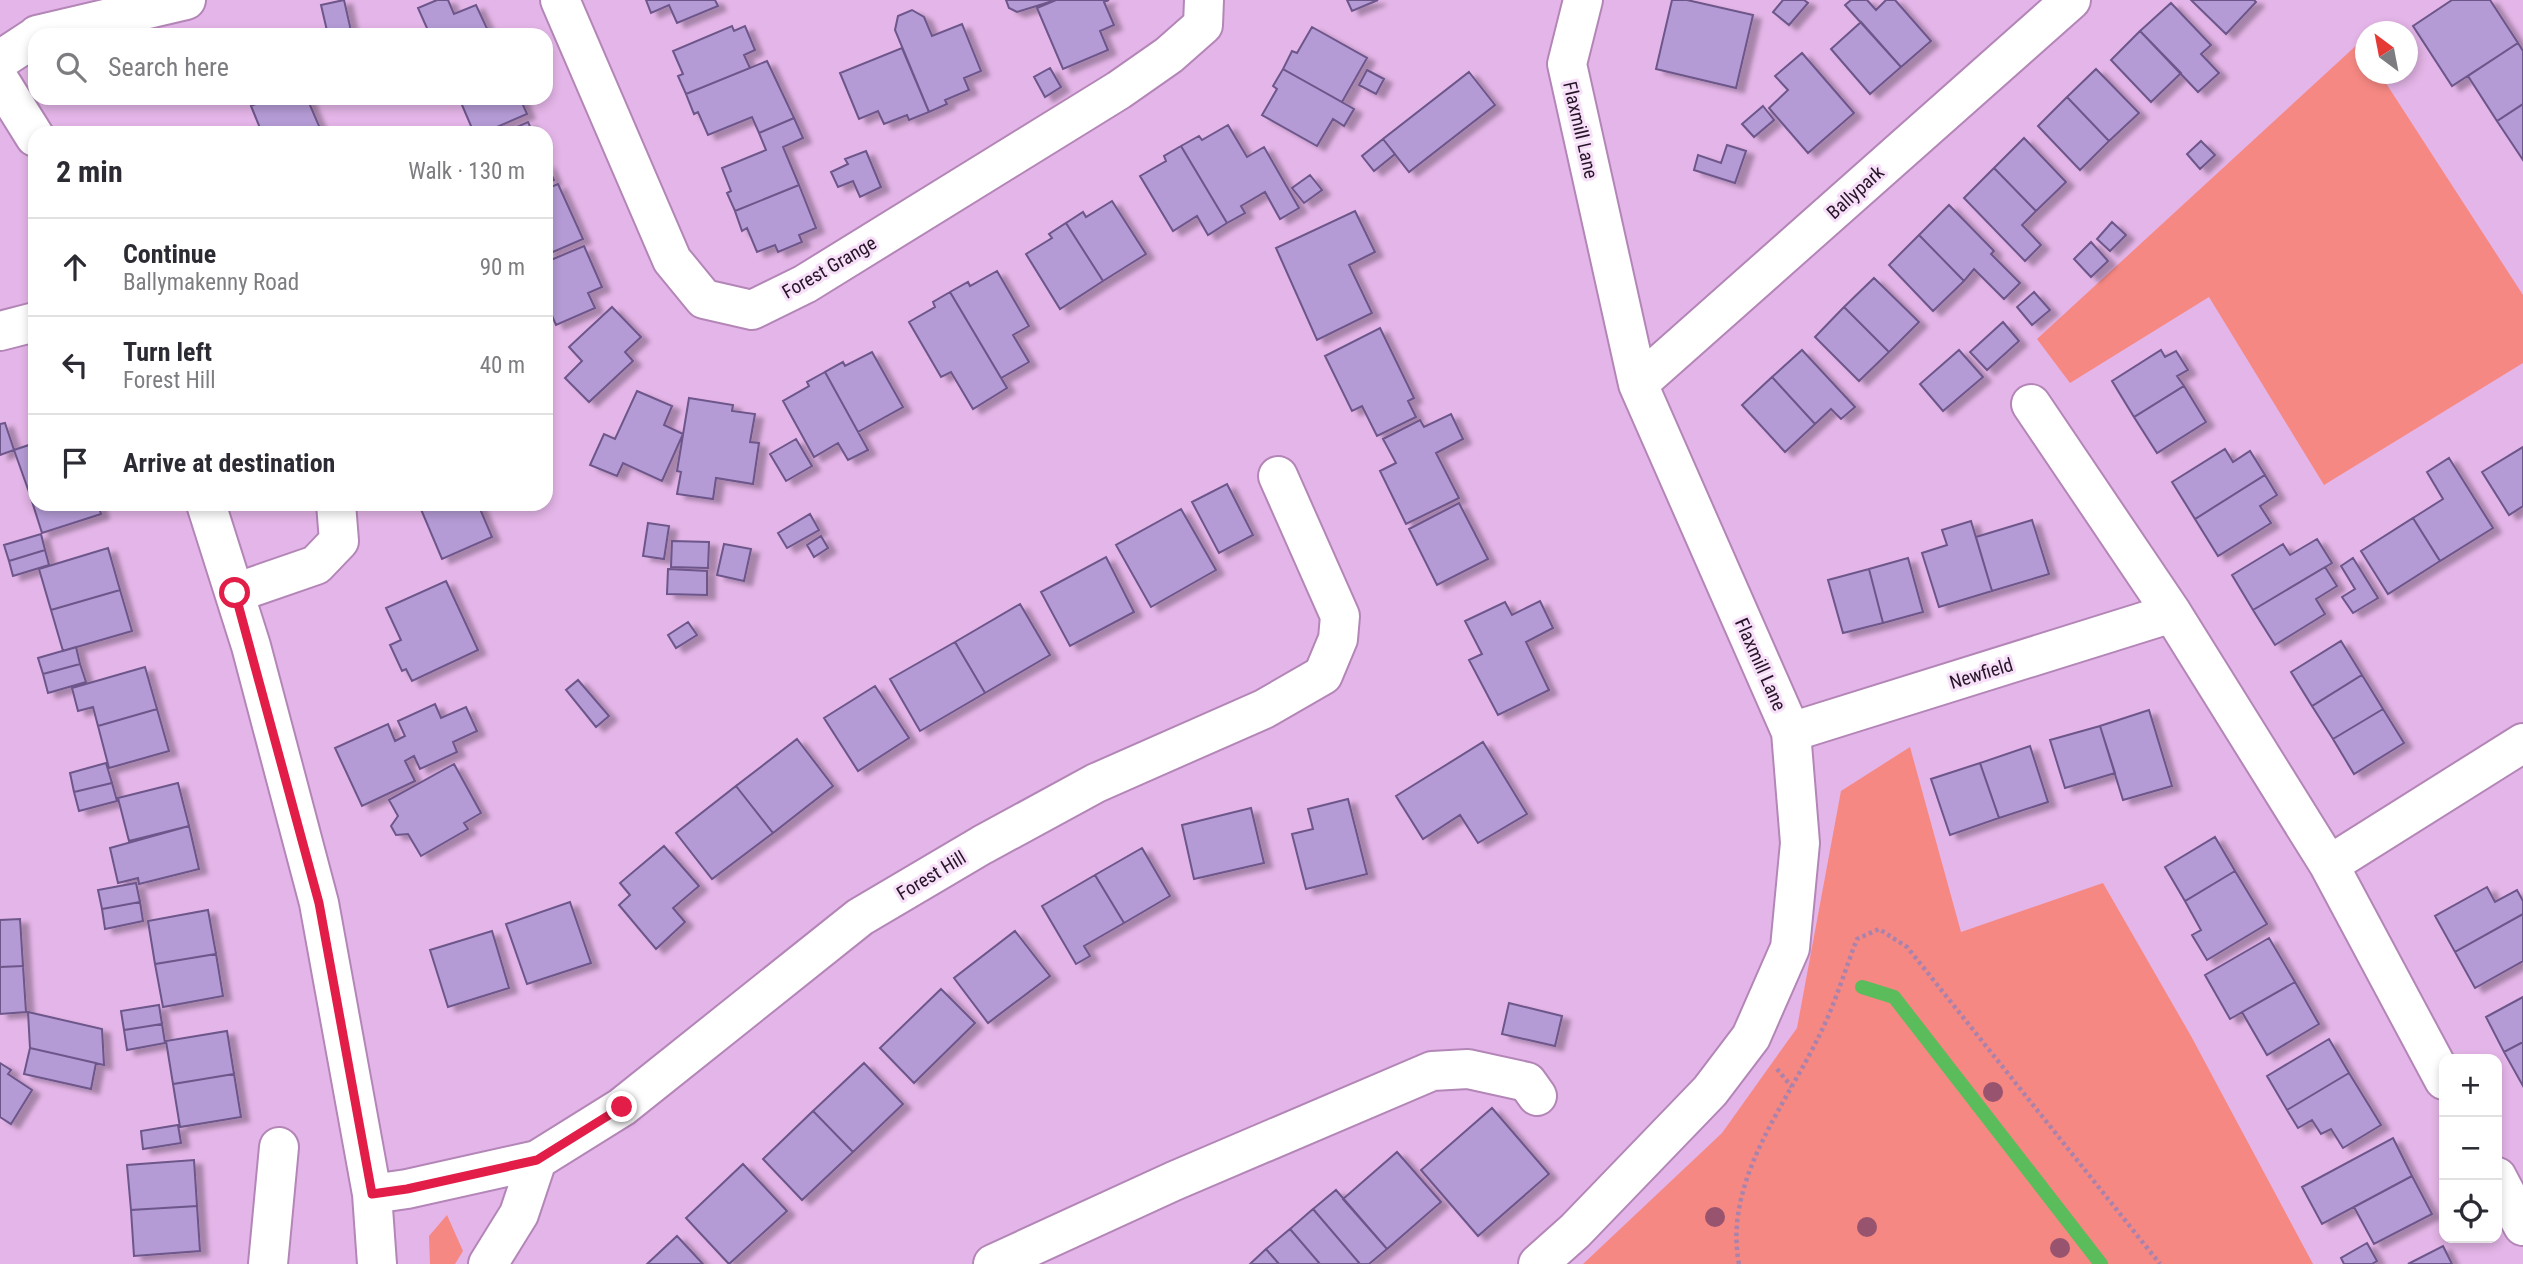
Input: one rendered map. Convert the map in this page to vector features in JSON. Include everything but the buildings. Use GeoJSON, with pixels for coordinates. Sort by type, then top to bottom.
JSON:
{"type":"FeatureCollection","features":[{"type":"Feature","properties":{"kind":"street"},"geometry":{"type":"LineString","coordinates":[[69,28],[186,0]]}},
{"type":"Feature","properties":{"kind":"street","name":"Forest Grange"},"geometry":{"type":"LineString","coordinates":[[560,0],[671,260],[704,299],[752,310],[804,284],[1119,90],[1169,55],[1203,25],[1203,0]]}},
{"type":"Feature","properties":{"kind":"street","name":"Flaxmill Lane"},"geometry":{"type":"LineString","coordinates":[[1538,1264],[1574,1231],[1710,1091],[1751,1037],[1790,948],[1800,843],[1791,732],[1638,384],[1567,64],[1583,0]]}},
{"type":"Feature","properties":{"kind":"street","name":"Ballypark"},"geometry":{"type":"LineString","coordinates":[[1638,384],[2071,0]]}},
{"type":"Feature","properties":{"kind":"street"},"geometry":{"type":"LineString","coordinates":[[0,60],[28,41]]}},
{"type":"Feature","properties":{"kind":"street"},"geometry":{"type":"LineString","coordinates":[[0,81],[28,126]]}},
{"type":"Feature","properties":{"kind":"street"},"geometry":{"type":"LineString","coordinates":[[0,331],[28,324]]}},
{"type":"Feature","properties":{"kind":"street"},"geometry":{"type":"LineString","coordinates":[[2031,404],[2172,613],[2329,865],[2439,1071]]}},
{"type":"Feature","properties":{"kind":"street","name":"Forest Hill"},"geometry":{"type":"LineString","coordinates":[[372,1194],[407,1189],[537,1160],[622,1107],[860,917],[982,845],[1096,783],[1264,709],[1323,675],[1338,639],[1340,616],[1278,476]]}},
{"type":"Feature","properties":{"kind":"street"},"geometry":{"type":"LineString","coordinates":[[208,511],[235,593],[319,903],[372,1194],[376,1264]]}},
{"type":"Feature","properties":{"kind":"street"},"geometry":{"type":"LineString","coordinates":[[235,593],[316,565],[339,541],[337,511]]}},
{"type":"Feature","properties":{"kind":"street","name":"Newfield"},"geometry":{"type":"LineString","coordinates":[[1791,732],[2172,613]]}},
{"type":"Feature","properties":{"kind":"street"},"geometry":{"type":"LineString","coordinates":[[2329,865],[2523,743]]}},
{"type":"Feature","properties":{"kind":"street"},"geometry":{"type":"LineString","coordinates":[[993,1264],[1174,1181],[1432,1072],[1468,1069],[1527,1082],[1537,1096]]}},
{"type":"Feature","properties":{"kind":"street"},"geometry":{"type":"LineString","coordinates":[[268,1264],[279,1147]]}},
{"type":"Feature","properties":{"kind":"street"},"geometry":{"type":"LineString","coordinates":[[488,1264],[519,1214],[537,1160]]}},
{"type":"Feature","properties":{"kind":"street"},"geometry":{"type":"LineString","coordinates":[[2499,1180],[2523,1226]]}},
{"type":"Feature","properties":{"kind":"path"},"geometry":{"type":"LineString","coordinates":[[1739,1264],[1737,1253],[1742,1191],[1768,1131],[1821,1032],[1857,939],[1879,929],[1907,947],[2160,1264]]}},
{"type":"Feature","properties":{"kind":"shaded area"},"geometry":{"type":"Polygon","coordinates":[[[2355,47],[2355,84],[2386,84],[2523,295],[2523,363],[2324,485],[2209,297],[2070,383],[2037,339],[2355,47]]]}},
{"type":"Feature","properties":{"kind":"shaded area"},"geometry":{"type":"Polygon","coordinates":[[[1910,747],[1961,932],[2103,883],[2191,1036],[2313,1264],[1583,1264],[1722,1133],[1797,1028],[1841,791],[1910,747]]]}},
{"type":"Feature","properties":{"kind":"shaded area"},"geometry":{"type":"Polygon","coordinates":[[[447,1215],[463,1251],[455,1264],[430,1264],[429,1236],[447,1215]]]}},
{"type":"Feature","properties":{"kind":"waterway"},"geometry":{"type":"LineString","coordinates":[[1862,987],[1894,997],[2101,1264]]}},
{"type":"Feature","properties":{"kind":"route"},"geometry":{"type":"LineString","coordinates":[[235,593],[319,903],[372,1194],[407,1189],[537,1160],[622,1107]]}}]}
